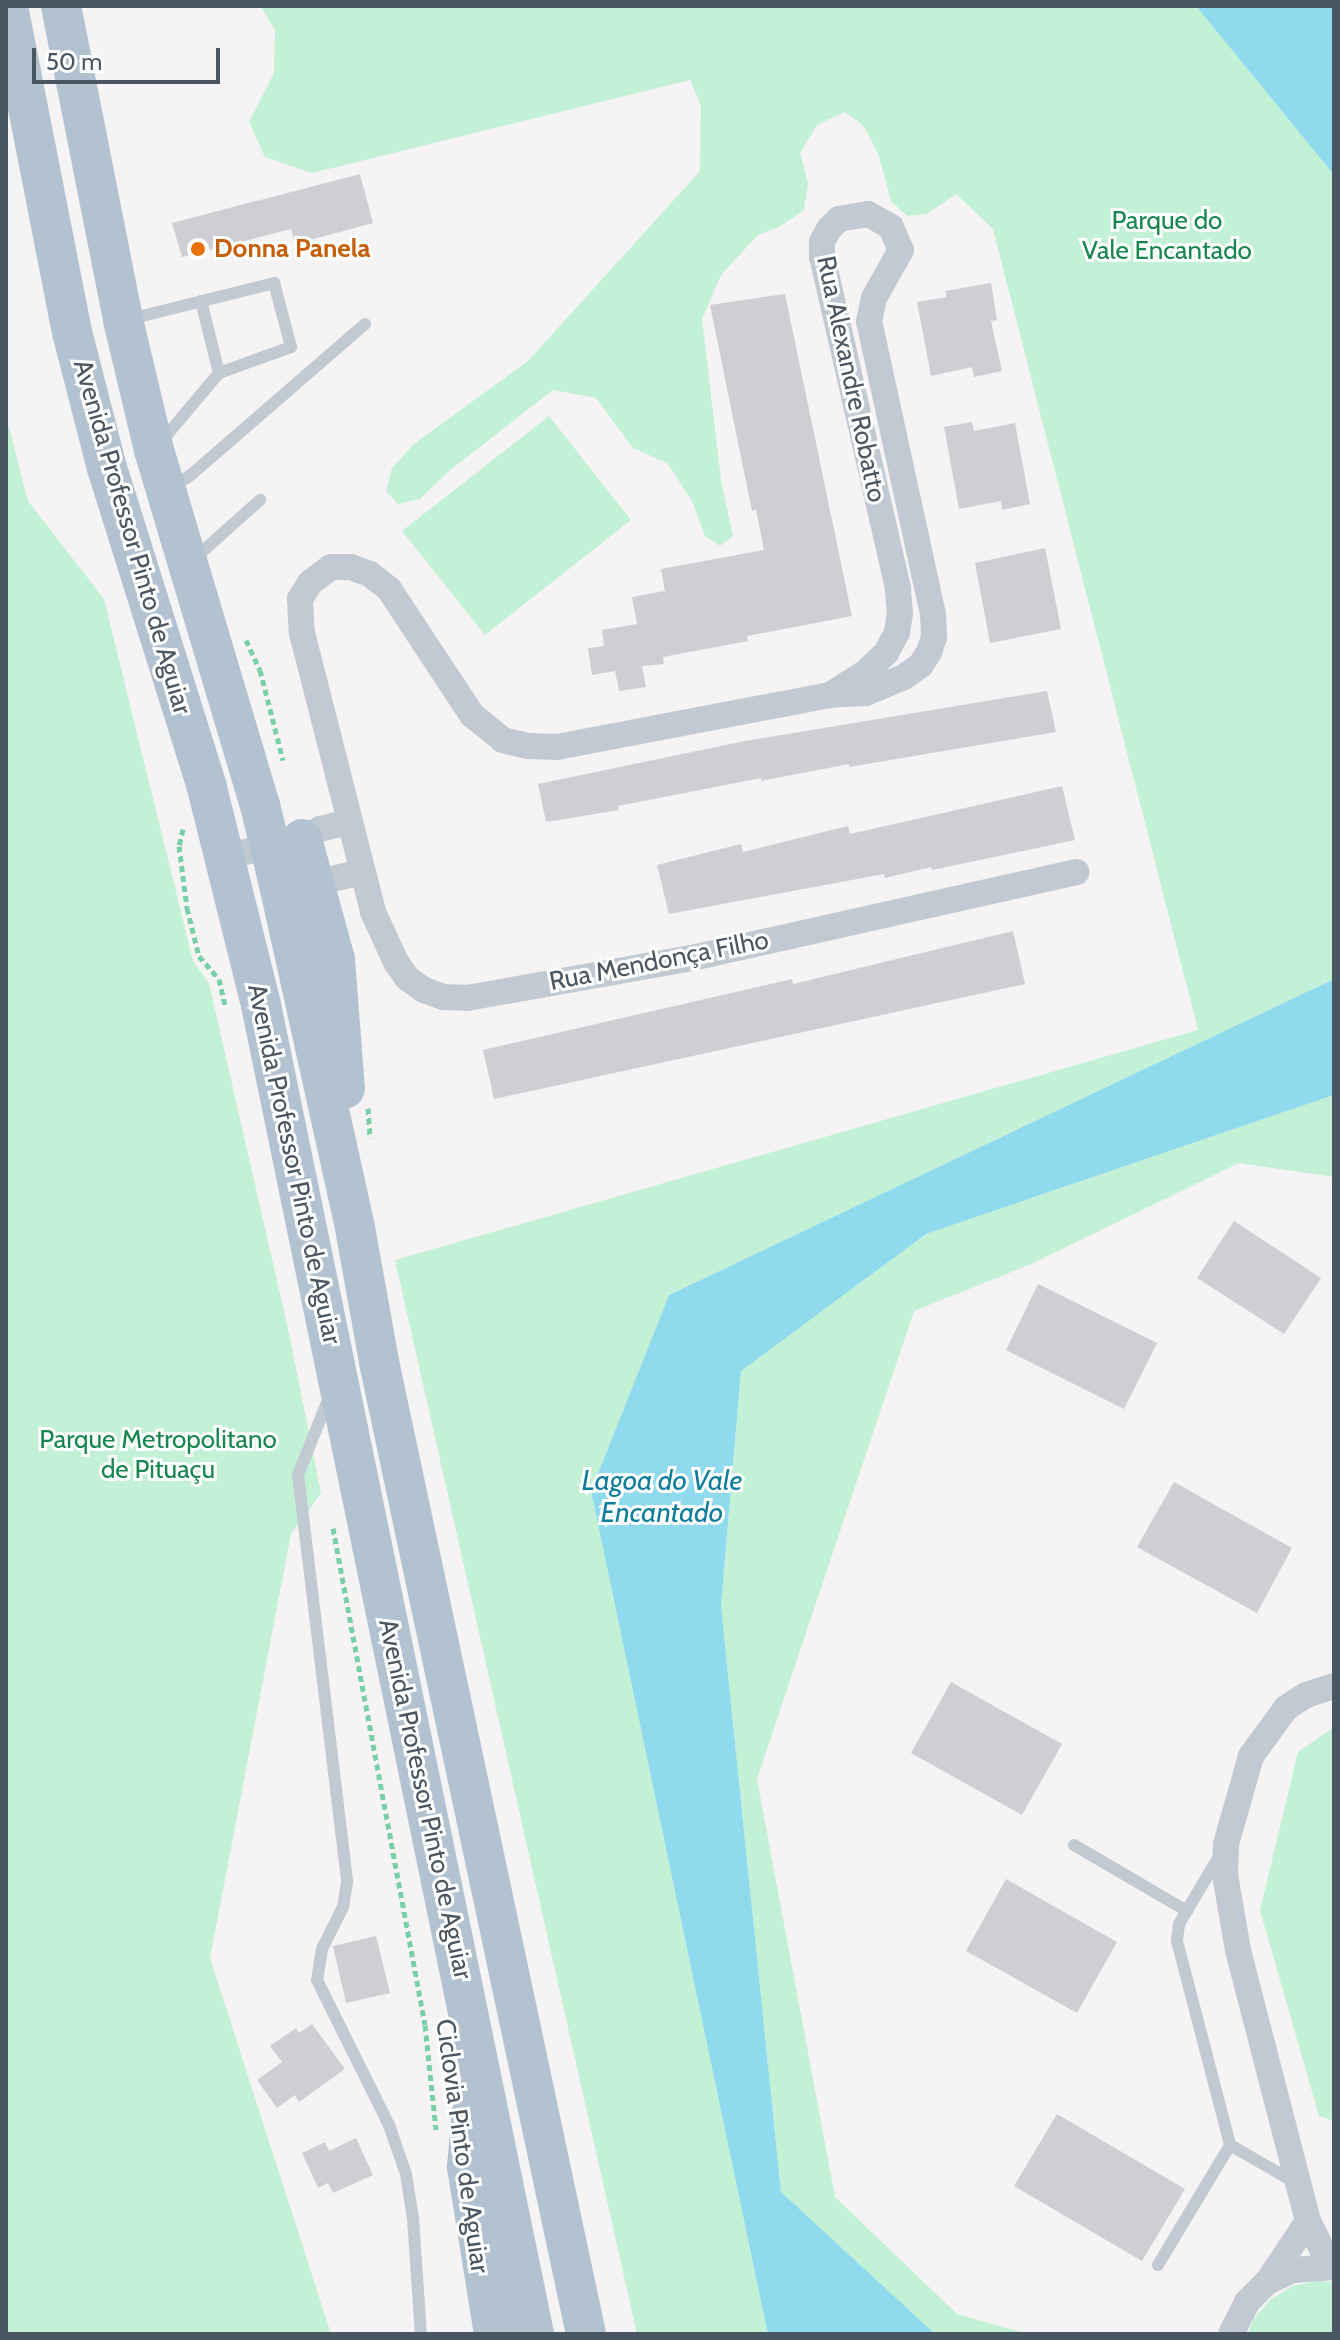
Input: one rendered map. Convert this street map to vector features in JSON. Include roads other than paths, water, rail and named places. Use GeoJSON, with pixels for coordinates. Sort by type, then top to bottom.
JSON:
{"type":"FeatureCollection","features":[{"type":"Feature","properties":{"kind":"main road","name":"Avenida Professor Pinto de Aguiar"},"geometry":{"type":"LineString","coordinates":[[8,6],[72,332],[107,468],[207,788],[265,1020],[534,2334]]}},
{"type":"Feature","properties":{"kind":"main road","name":"Avenida Professor Pinto de Aguiar"},"geometry":{"type":"LineString","coordinates":[[61,6],[123,320],[165,491],[187,565],[286,843],[379,1362],[586,2334]]}},
{"type":"Feature","properties":{"kind":"main road"},"geometry":{"type":"LineString","coordinates":[[286,843],[314,883],[335,960],[355,1228]]}},
{"type":"Feature","properties":{"kind":"main road"},"geometry":{"type":"LineString","coordinates":[[479,2065],[468,2125],[467,2167],[494,2334]]}},
{"type":"Feature","properties":{"kind":"street","name":"Rua Alexandre Robatto"},"geometry":{"type":"LineString","coordinates":[[349,822],[299,616],[300,599],[310,583],[331,567],[351,567],[370,574],[389,589],[472,715],[503,740],[515,743],[557,747],[830,695],[879,690],[921,665],[934,637],[926,579],[869,321],[874,298],[901,250],[891,227],[868,214],[839,219],[822,242],[822,257],[898,588],[900,613],[897,632],[886,653],[866,672],[830,695]]}},
{"type":"Feature","properties":{"kind":"street"},"geometry":{"type":"LineString","coordinates":[[224,857],[286,843],[320,829],[349,822]]}},
{"type":"Feature","properties":{"kind":"street","name":"Rua Mendonça Filho"},"geometry":{"type":"LineString","coordinates":[[349,822],[373,912],[396,962],[407,978],[424,990],[443,997],[467,998],[692,958],[1077,872]]}},
{"type":"Feature","properties":{"kind":"street"},"geometry":{"type":"LineString","coordinates":[[314,883],[363,872]]}},
{"type":"Feature","properties":{"kind":"street"},"geometry":{"type":"LineString","coordinates":[[1267,2282],[1293,2270],[1333,2267],[1308,2221],[1229,1910],[1226,1844],[1251,1756],[1266,1731],[1286,1708],[1306,1695],[1334,1686]]}},
{"type":"Feature","properties":{"kind":"street"},"geometry":{"type":"LineString","coordinates":[[1231,2334],[1247,2302],[1267,2282],[1308,2221]]}},
{"type":"Feature","properties":{"kind":"lane"},"geometry":{"type":"LineString","coordinates":[[123,320],[274,283],[291,347],[219,373],[154,450]]}},
{"type":"Feature","properties":{"kind":"lane"},"geometry":{"type":"LineString","coordinates":[[201,301],[219,373]]}},
{"type":"Feature","properties":{"kind":"lane"},"geometry":{"type":"LineString","coordinates":[[165,491],[192,474],[365,324]]}},
{"type":"Feature","properties":{"kind":"lane"},"geometry":{"type":"LineString","coordinates":[[187,565],[212,547],[260,500]]}},
{"type":"Feature","properties":{"kind":"lane"},"geometry":{"type":"LineString","coordinates":[[338,1378],[298,1475],[298,1501],[347,1882],[343,1907],[322,1949],[317,1980],[389,2125],[406,2174],[413,2218],[421,2334]]}},
{"type":"Feature","properties":{"kind":"lane"},"geometry":{"type":"LineString","coordinates":[[1158,2265],[1230,2145],[1177,1941],[1179,1924],[1226,1844]]}},
{"type":"Feature","properties":{"kind":"lane"},"geometry":{"type":"LineString","coordinates":[[1074,1845],[1187,1911]]}},
{"type":"Feature","properties":{"kind":"lane"},"geometry":{"type":"LineString","coordinates":[[1230,2145],[1300,2185]]}},
{"type":"Feature","properties":{"kind":"water"},"geometry":{"type":"Polygon","coordinates":[[[1196,6],[1334,6],[1334,175],[1196,6]]]}},
{"type":"Feature","properties":{"kind":"water","name":"Lagoa do Vale Encantado"},"geometry":{"type":"Polygon","coordinates":[[[1334,979],[1334,1095],[926,1234],[741,1371],[721,1606],[781,2192],[935,2334],[771,2334],[767,2330],[591,1491],[669,1295],[1334,979]]]}},
{"type":"Feature","properties":{"kind":"place","name":"Donna Panela"},"geometry":{"type":"Point","coordinates":[198,249]}},
{"type":"Feature","properties":{"kind":"park label","name":"Parque do Vale Encantado"},"geometry":{"type":"Point","coordinates":[1167,236]}},
{"type":"Feature","properties":{"kind":"park label","name":"Parque Metropolitano de Pituaçu"},"geometry":{"type":"Point","coordinates":[158,1455]}}]}
